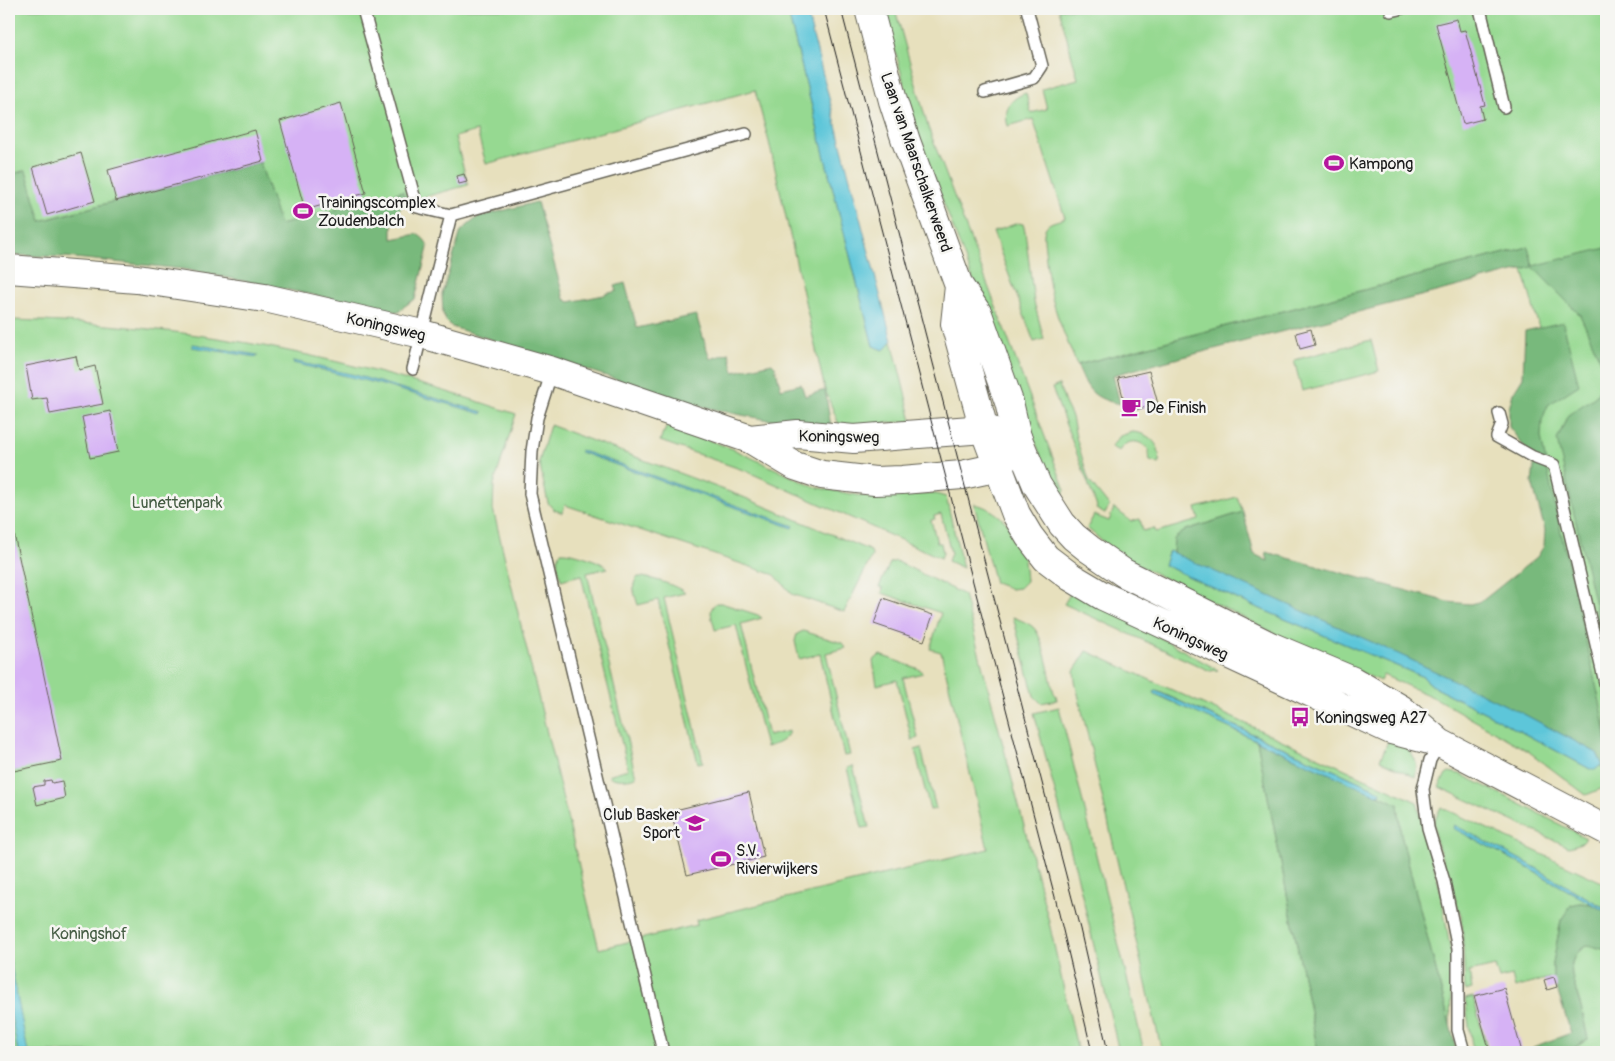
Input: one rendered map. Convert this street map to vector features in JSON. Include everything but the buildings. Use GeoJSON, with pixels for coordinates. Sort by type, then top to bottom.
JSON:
{"type":"FeatureCollection","features":[{"type":"Feature","properties":{"kind":"main road","name":"Laan van Maarschalkerweerd"},"geometry":{"type":"LineString","coordinates":[[869,9],[893,101],[906,141],[959,286],[978,314],[1009,402],[1018,437]]}},
{"type":"Feature","properties":{"kind":"main road","name":"Koningsweg"},"geometry":{"type":"LineString","coordinates":[[9,269],[137,279],[265,298],[422,334],[552,372],[750,439],[795,466],[822,475],[875,481],[921,479],[962,475],[999,467],[1016,514],[1029,536],[1046,558],[1103,596],[1391,730],[1440,743],[1606,828]]}},
{"type":"Feature","properties":{"kind":"main road","name":"Laan van Maarschalkerweerd"},"geometry":{"type":"LineString","coordinates":[[959,286],[955,324],[984,429],[999,467]]}},
{"type":"Feature","properties":{"kind":"main road","name":"Koningsweg"},"geometry":{"type":"LineString","coordinates":[[750,439],[798,434],[854,439],[984,429],[1018,437],[1038,485],[1062,524],[1074,537],[1116,568],[1270,646],[1353,682],[1401,709],[1440,743]]}},
{"type":"Feature","properties":{"kind":"main road"},"geometry":{"type":"LineString","coordinates":[[999,467],[1018,437]]}},
{"type":"Feature","properties":{"kind":"lane"},"geometry":{"type":"LineString","coordinates":[[363,9],[417,207],[451,216],[563,183],[746,134]]}},
{"type":"Feature","properties":{"kind":"lane"},"geometry":{"type":"LineString","coordinates":[[985,92],[1034,78],[1042,66],[1027,9]]}},
{"type":"Feature","properties":{"kind":"lane"},"geometry":{"type":"LineString","coordinates":[[1390,9],[1391,11],[1400,9]]}},
{"type":"Feature","properties":{"kind":"lane"},"geometry":{"type":"LineString","coordinates":[[1480,9],[1504,107]]}},
{"type":"Feature","properties":{"kind":"lane"},"geometry":{"type":"LineString","coordinates":[[412,369],[451,216]]}},
{"type":"Feature","properties":{"kind":"lane"},"geometry":{"type":"LineString","coordinates":[[552,372],[537,418],[532,451],[530,494],[663,1052]]}},
{"type":"Feature","properties":{"kind":"lane"},"geometry":{"type":"LineString","coordinates":[[1499,412],[1502,424],[1497,437],[1554,465],[1606,687]]}},
{"type":"Feature","properties":{"kind":"lane"},"geometry":{"type":"LineString","coordinates":[[1440,743],[1430,760],[1424,789],[1428,828],[1444,881],[1458,949],[1458,1030],[1464,1052]]}},
{"type":"Feature","properties":{"kind":"green space","name":"Trainingscomplex Zoudenbalch"},"geometry":{"type":"Polygon","coordinates":[[[9,9],[787,9],[873,346],[884,350],[892,341],[912,421],[840,427],[825,390],[769,142],[755,90],[486,164],[477,131],[455,137],[468,185],[406,202],[403,192],[280,225],[116,201],[40,221],[26,171],[9,175],[9,9]]]}},
{"type":"Feature","properties":{"kind":"green space"},"geometry":{"type":"Polygon","coordinates":[[[884,9],[895,9],[928,127],[1065,490],[1063,495],[1059,495],[1050,480],[919,139],[884,9]]]}},
{"type":"Feature","properties":{"kind":"green space","name":"Kampong"},"geometry":{"type":"Polygon","coordinates":[[[1059,9],[1606,9],[1606,787],[1586,795],[1528,751],[1437,699],[1383,675],[1380,681],[1298,645],[1118,555],[1087,528],[1094,515],[1109,521],[1114,508],[1131,521],[1140,519],[1143,531],[1154,528],[1156,532],[1199,520],[1196,508],[1237,497],[1243,512],[1186,530],[1174,539],[1173,554],[1169,551],[1164,565],[1237,599],[1423,677],[1434,687],[1590,769],[1544,474],[1537,415],[1555,386],[1523,270],[1533,266],[1528,247],[1077,365],[1054,305],[1044,239],[1047,226],[1065,218],[1033,119],[1008,126],[1006,115],[1012,101],[1026,93],[1031,113],[1047,109],[1042,89],[1078,79],[1059,9]]]}},
{"type":"Feature","properties":{"kind":"green space"},"geometry":{"type":"Polygon","coordinates":[[[260,162],[280,225],[403,191],[406,202],[392,218],[392,239],[417,234],[427,243],[428,248],[415,299],[399,312],[183,269],[65,257],[9,255],[9,175],[26,170],[41,221],[260,162]]]}},
{"type":"Feature","properties":{"kind":"green space"},"geometry":{"type":"Polygon","coordinates":[[[537,202],[564,299],[569,302],[604,295],[617,291],[615,286],[625,283],[637,328],[696,315],[710,359],[729,353],[734,372],[772,363],[775,366],[781,389],[801,384],[805,396],[825,390],[831,427],[763,419],[697,405],[452,327],[446,321],[443,314],[442,294],[461,231],[478,217],[537,202]]]}},
{"type":"Feature","properties":{"kind":"green space"},"geometry":{"type":"Polygon","coordinates":[[[1018,223],[1023,224],[1025,231],[1034,302],[1044,339],[1034,342],[993,232],[1018,223]]]}},
{"type":"Feature","properties":{"kind":"green space"},"geometry":{"type":"Polygon","coordinates":[[[1528,247],[1533,266],[1606,248],[1606,373],[1580,315],[1533,267],[1113,375],[1120,404],[1103,399],[1092,392],[1084,381],[1077,365],[1528,247]]]}},
{"type":"Feature","properties":{"kind":"green space"},"geometry":{"type":"Polygon","coordinates":[[[9,320],[144,328],[246,343],[309,355],[369,370],[428,386],[516,414],[494,484],[493,509],[599,949],[697,925],[696,920],[988,849],[941,652],[930,649],[941,613],[882,593],[883,588],[879,587],[890,563],[896,561],[964,595],[1048,918],[1078,1052],[9,1052],[9,320]]]}},
{"type":"Feature","properties":{"kind":"green space"},"geometry":{"type":"Polygon","coordinates":[[[1563,322],[1579,385],[1548,405],[1542,420],[1541,437],[1602,711],[1606,735],[1606,769],[1600,766],[1602,764],[1597,753],[1493,700],[1387,649],[1173,554],[1174,539],[1186,530],[1243,512],[1254,554],[1268,561],[1266,552],[1448,602],[1470,604],[1482,601],[1537,557],[1544,546],[1545,530],[1532,483],[1534,466],[1525,448],[1509,427],[1509,409],[1513,393],[1523,377],[1525,331],[1563,322]]]}},
{"type":"Feature","properties":{"kind":"green space"},"geometry":{"type":"Polygon","coordinates":[[[1371,340],[1379,371],[1302,391],[1294,360],[1371,340]]]}},
{"type":"Feature","properties":{"kind":"green space"},"geometry":{"type":"Polygon","coordinates":[[[1606,377],[1606,653],[1557,440],[1568,415],[1596,396],[1606,377]]]}},
{"type":"Feature","properties":{"kind":"green space"},"geometry":{"type":"Polygon","coordinates":[[[1059,385],[1072,417],[1089,481],[1109,506],[1105,514],[1096,509],[1097,507],[1052,388],[1059,385]]]}},
{"type":"Feature","properties":{"kind":"green space"},"geometry":{"type":"Polygon","coordinates":[[[550,425],[743,497],[871,551],[872,556],[844,612],[792,594],[775,575],[565,505],[562,513],[553,509],[548,503],[539,462],[550,425]]]}},
{"type":"Feature","properties":{"kind":"green space"},"geometry":{"type":"Polygon","coordinates":[[[670,426],[733,449],[814,487],[862,496],[936,494],[946,497],[963,568],[948,561],[951,553],[941,514],[934,516],[935,519],[931,520],[937,543],[941,543],[943,553],[941,558],[746,471],[660,441],[666,427],[670,426]]]}},
{"type":"Feature","properties":{"kind":"green space"},"geometry":{"type":"Polygon","coordinates":[[[1132,432],[1144,435],[1153,441],[1159,451],[1159,464],[1150,461],[1148,449],[1141,443],[1129,442],[1119,451],[1111,447],[1120,436],[1132,432]]]}},
{"type":"Feature","properties":{"kind":"green space"},"geometry":{"type":"Polygon","coordinates":[[[974,504],[988,509],[1001,517],[1016,535],[1021,545],[1026,581],[1019,588],[1011,589],[995,583],[974,504]]]}},
{"type":"Feature","properties":{"kind":"green space"},"geometry":{"type":"Polygon","coordinates":[[[561,552],[586,557],[608,568],[587,573],[636,777],[621,779],[608,775],[628,769],[581,575],[561,580],[557,562],[561,552]]]}},
{"type":"Feature","properties":{"kind":"green space"},"geometry":{"type":"Polygon","coordinates":[[[638,577],[663,582],[685,593],[664,598],[703,762],[698,763],[658,600],[638,605],[634,583],[638,577]]]}},
{"type":"Feature","properties":{"kind":"green space"},"geometry":{"type":"Polygon","coordinates":[[[1073,589],[1218,670],[1210,671],[1064,604],[1073,589]]]}},
{"type":"Feature","properties":{"kind":"green space"},"geometry":{"type":"Polygon","coordinates":[[[716,603],[758,615],[762,618],[741,624],[768,736],[789,731],[786,737],[777,743],[766,747],[736,625],[715,630],[711,612],[716,603]]]}},
{"type":"Feature","properties":{"kind":"green space"},"geometry":{"type":"Polygon","coordinates":[[[1013,617],[1030,625],[1038,633],[1057,700],[1041,703],[1034,696],[1013,617]]]}},
{"type":"Feature","properties":{"kind":"green space"},"geometry":{"type":"Polygon","coordinates":[[[803,631],[842,643],[846,648],[826,653],[850,755],[844,756],[820,654],[799,659],[795,641],[797,634],[803,631]]]}},
{"type":"Feature","properties":{"kind":"green space"},"geometry":{"type":"Polygon","coordinates":[[[1087,651],[1417,802],[1440,889],[1452,959],[1450,1025],[1401,835],[1398,804],[1377,795],[1380,796],[1380,791],[1157,691],[1155,694],[1257,741],[1318,1052],[1162,1052],[1075,681],[1074,671],[1087,651]]]}},
{"type":"Feature","properties":{"kind":"green space"},"geometry":{"type":"Polygon","coordinates":[[[880,655],[919,669],[923,673],[903,678],[918,738],[912,740],[897,680],[877,685],[873,661],[880,655]]]}},
{"type":"Feature","properties":{"kind":"green space"},"geometry":{"type":"Polygon","coordinates":[[[1059,707],[1144,1052],[1119,1052],[1077,874],[1034,713],[1059,707]]]}},
{"type":"Feature","properties":{"kind":"green space"},"geometry":{"type":"Polygon","coordinates":[[[1390,737],[1411,752],[1416,763],[1415,777],[1380,760],[1390,737]]]}},
{"type":"Feature","properties":{"kind":"green space"},"geometry":{"type":"Polygon","coordinates":[[[1257,741],[1398,804],[1401,835],[1457,1052],[1318,1052],[1257,741]]]}},
{"type":"Feature","properties":{"kind":"green space"},"geometry":{"type":"Polygon","coordinates":[[[921,748],[936,809],[930,810],[915,750],[921,748]]]}},
{"type":"Feature","properties":{"kind":"green space"},"geometry":{"type":"Polygon","coordinates":[[[853,766],[869,827],[862,828],[847,768],[853,766]]]}},
{"type":"Feature","properties":{"kind":"green space"},"geometry":{"type":"Polygon","coordinates":[[[1449,772],[1460,774],[1586,838],[1581,843],[1569,847],[1439,787],[1449,772]]]}},
{"type":"Feature","properties":{"kind":"green space"},"geometry":{"type":"Polygon","coordinates":[[[1441,807],[1606,884],[1606,909],[1529,864],[1453,827],[1592,904],[1579,903],[1561,920],[1553,963],[1553,977],[1515,988],[1512,976],[1499,979],[1495,966],[1469,972],[1472,989],[1465,991],[1462,919],[1435,837],[1434,821],[1441,807]]]}},
{"type":"Feature","properties":{"kind":"green space"},"geometry":{"type":"Polygon","coordinates":[[[1579,903],[1592,904],[1606,912],[1606,950],[1588,945],[1580,950],[1572,963],[1572,977],[1588,1039],[1568,1052],[1534,1052],[1533,1047],[1571,1033],[1553,977],[1553,963],[1561,920],[1571,905],[1579,903]]]}},
{"type":"Feature","properties":{"kind":"green space"},"geometry":{"type":"Polygon","coordinates":[[[1588,945],[1606,950],[1606,1052],[1568,1052],[1588,1039],[1572,977],[1572,963],[1580,951],[1588,945]]]}},
{"type":"Feature","properties":{"kind":"green space"},"geometry":{"type":"Polygon","coordinates":[[[1473,997],[1488,1052],[1473,1052],[1465,999],[1473,997]]]}},
{"type":"Feature","properties":{"kind":"water"},"geometry":{"type":"Polygon","coordinates":[[[787,9],[806,9],[892,341],[884,350],[873,346],[787,9]]]}},
{"type":"Feature","properties":{"kind":"water"},"geometry":{"type":"Polygon","coordinates":[[[193,344],[257,355],[257,357],[192,347],[193,344]]]}},
{"type":"Feature","properties":{"kind":"water"},"geometry":{"type":"Polygon","coordinates":[[[293,361],[355,375],[483,412],[482,414],[379,384],[293,363],[293,361]]]}},
{"type":"Feature","properties":{"kind":"water"},"geometry":{"type":"Polygon","coordinates":[[[580,450],[794,526],[793,528],[580,452],[580,450]]]}},
{"type":"Feature","properties":{"kind":"water"},"geometry":{"type":"Polygon","coordinates":[[[1169,551],[1403,656],[1522,713],[1597,753],[1602,764],[1595,770],[1590,769],[1434,687],[1423,677],[1237,599],[1164,565],[1169,551]]]}},
{"type":"Feature","properties":{"kind":"water"},"geometry":{"type":"Polygon","coordinates":[[[1156,691],[1380,791],[1381,794],[1377,795],[1356,786],[1155,694],[1154,692],[1156,691]]]}},
{"type":"Feature","properties":{"kind":"water"},"geometry":{"type":"Polygon","coordinates":[[[1454,825],[1529,864],[1606,909],[1606,912],[1453,828],[1454,825]]]}},
{"type":"Feature","properties":{"kind":"water"},"geometry":{"type":"Polygon","coordinates":[[[9,955],[28,1052],[18,1052],[9,1005],[9,955]]]}},
{"type":"Feature","properties":{"kind":"tram line"},"geometry":{"type":"LineString","coordinates":[[824,9],[1056,901],[1092,1052]]}},
{"type":"Feature","properties":{"kind":"tram line"},"geometry":{"type":"LineString","coordinates":[[841,9],[1080,929],[1108,1052]]}},
{"type":"Feature","properties":{"kind":"place","name":"Kampong"},"geometry":{"type":"Point","coordinates":[1334,163]}},
{"type":"Feature","properties":{"kind":"place","name":"Trainingscomplex Zoudenbalch"},"geometry":{"type":"Point","coordinates":[303,211]}},
{"type":"Feature","properties":{"kind":"place","name":"De Finish"},"geometry":{"type":"Point","coordinates":[1131,407]}},
{"type":"Feature","properties":{"kind":"place","name":"Koningsweg A27"},"geometry":{"type":"Point","coordinates":[1300,717]}},
{"type":"Feature","properties":{"kind":"place","name":"Club Basker Sport"},"geometry":{"type":"Point","coordinates":[695,823]}},
{"type":"Feature","properties":{"kind":"place","name":"S.V. Rivierwijkers"},"geometry":{"type":"Point","coordinates":[721,859]}},
{"type":"Feature","properties":{"kind":"park label","name":"Lunettenpark"},"geometry":{"type":"Point","coordinates":[177,502]}},
{"type":"Feature","properties":{"kind":"park label","name":"Koningshof"},"geometry":{"type":"Point","coordinates":[89,933]}}]}
